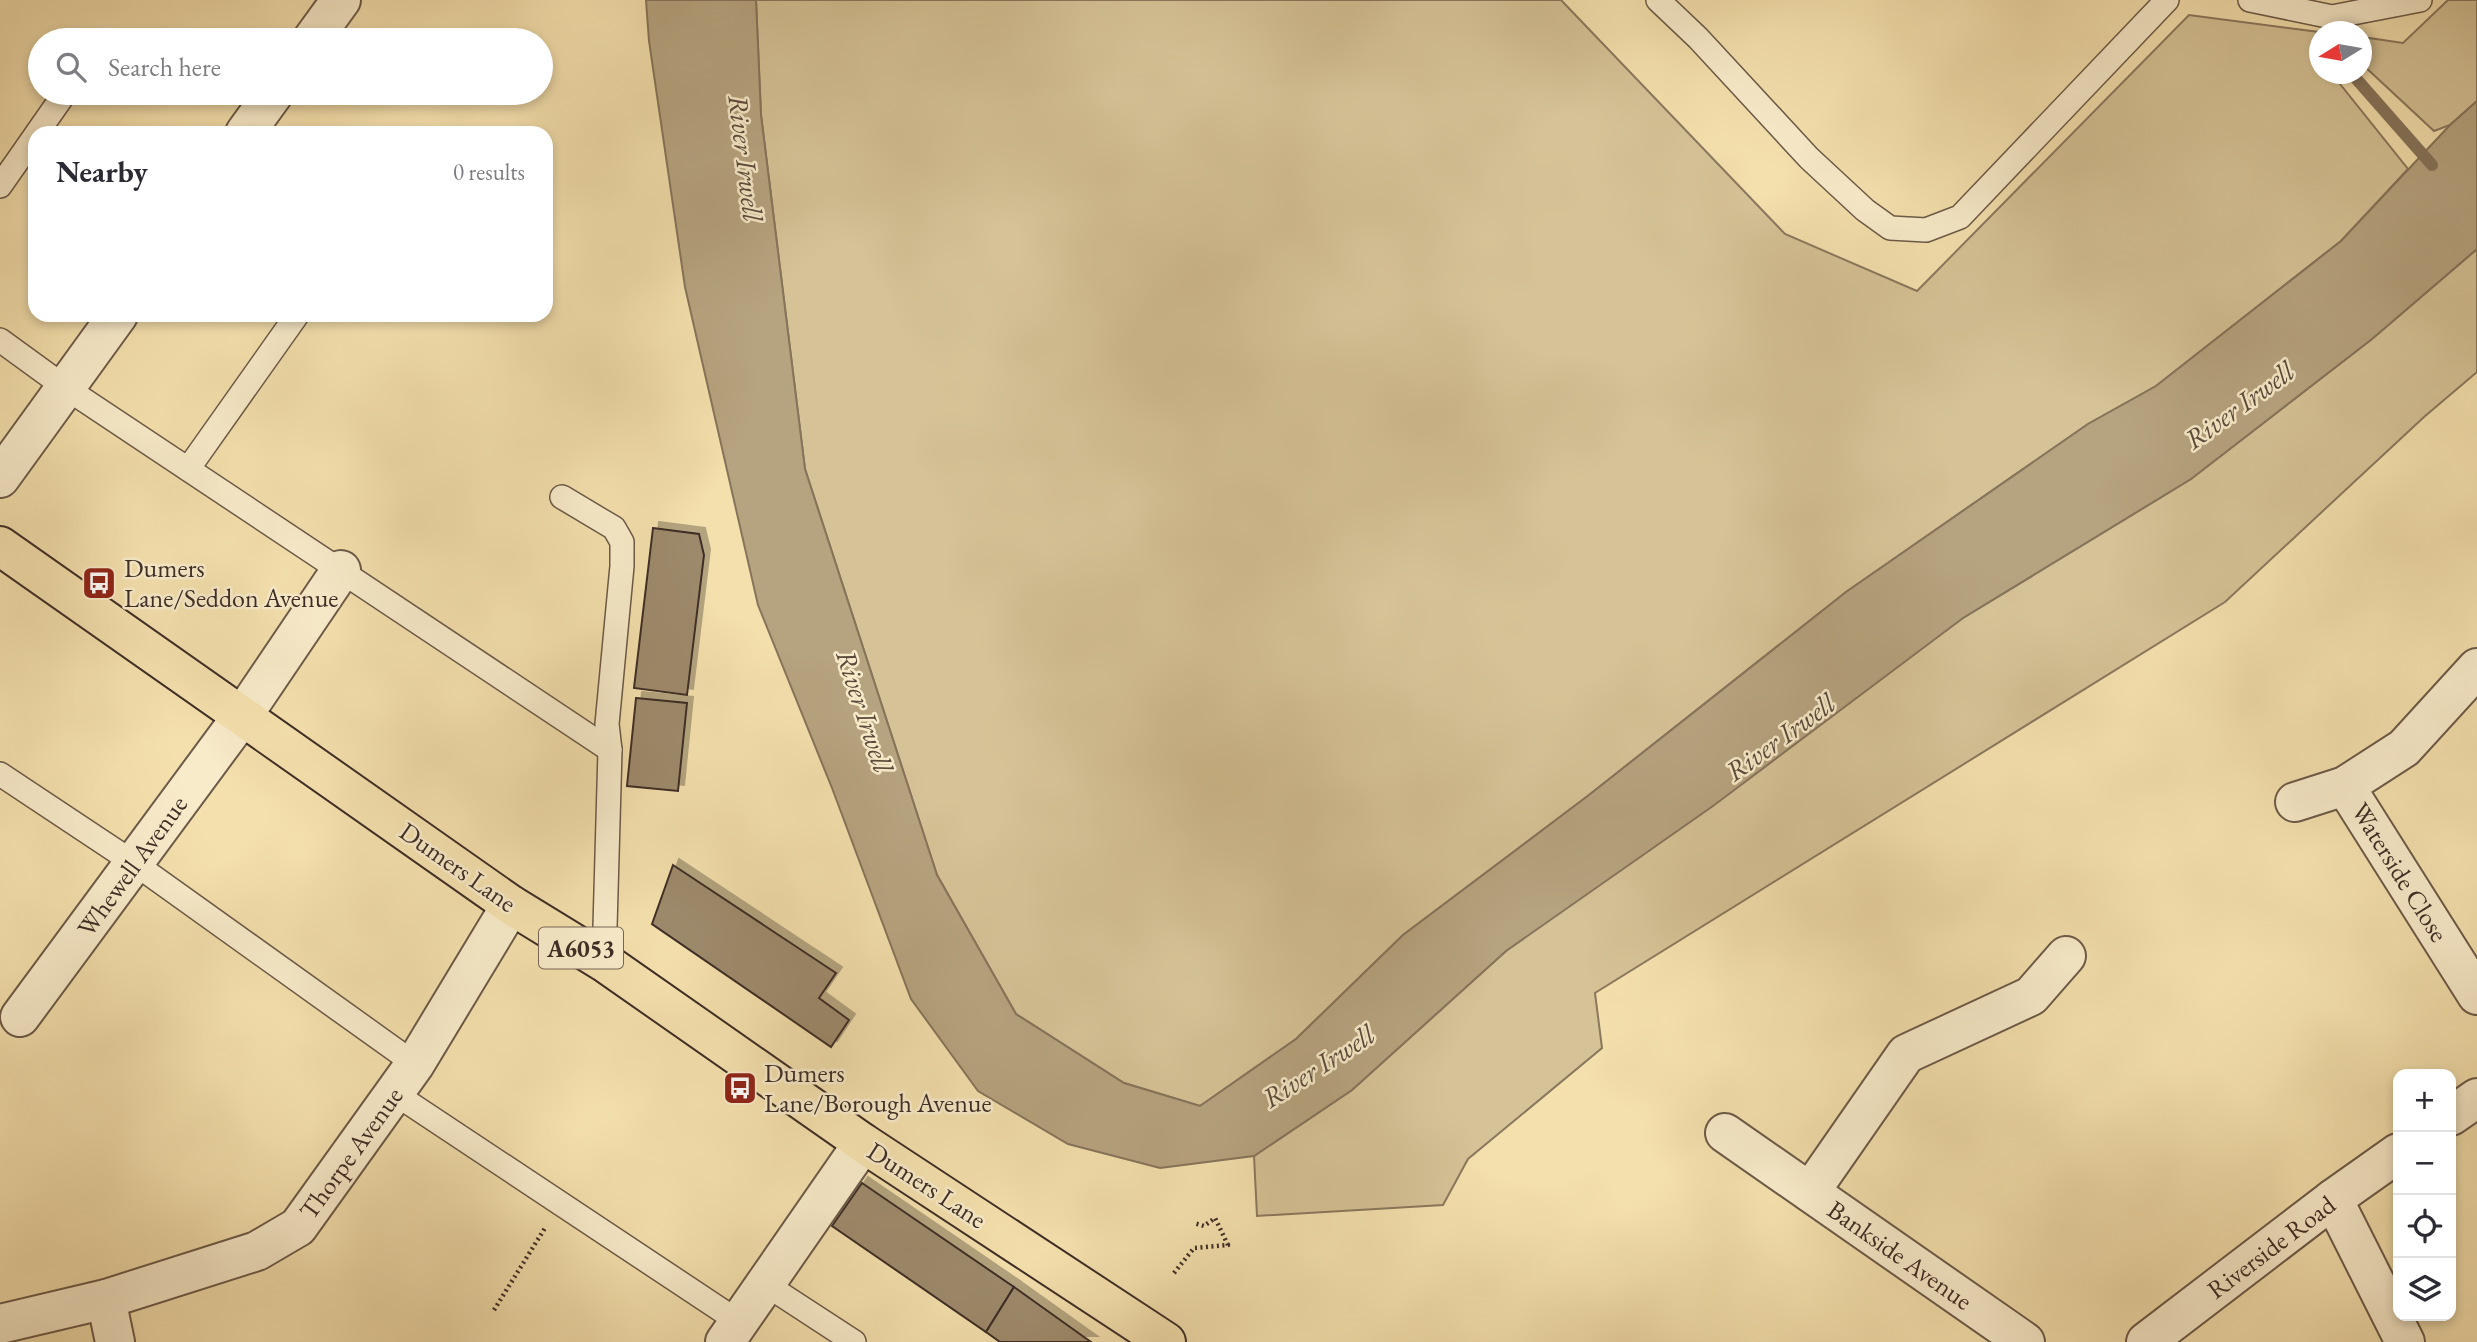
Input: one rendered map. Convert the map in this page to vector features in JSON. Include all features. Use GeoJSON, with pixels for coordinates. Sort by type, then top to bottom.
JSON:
{"type":"FeatureCollection","features":[{"type":"Feature","properties":{"kind":"main road","name":"Dumers Lane"},"geometry":{"type":"LineString","coordinates":[[0,547],[511,905],[604,962],[863,1143],[1166,1342]]}},
{"type":"Feature","properties":{"kind":"street"},"geometry":{"type":"LineString","coordinates":[[321,28],[341,0]]}},
{"type":"Feature","properties":{"kind":"street"},"geometry":{"type":"LineString","coordinates":[[250,126],[265,105]]}},
{"type":"Feature","properties":{"kind":"street"},"geometry":{"type":"LineString","coordinates":[[0,478],[113,322]]}},
{"type":"Feature","properties":{"kind":"street","name":"Whewell Avenue"},"geometry":{"type":"LineString","coordinates":[[20,1017],[243,715],[341,570]]}},
{"type":"Feature","properties":{"kind":"street","name":"Waterside Close"},"geometry":{"type":"LineString","coordinates":[[2295,802],[2345,786],[2404,748],[2477,668]]}},
{"type":"Feature","properties":{"kind":"street","name":"Waterside Close"},"geometry":{"type":"LineString","coordinates":[[2345,786],[2477,995]]}},
{"type":"Feature","properties":{"kind":"street","name":"Thorpe Avenue"},"geometry":{"type":"LineString","coordinates":[[0,1324],[107,1299],[257,1251],[298,1227],[405,1079],[511,905]]}},
{"type":"Feature","properties":{"kind":"street","name":"Bankside Avenue"},"geometry":{"type":"LineString","coordinates":[[1810,1192],[1906,1054],[2031,996],[2066,956]]}},
{"type":"Feature","properties":{"kind":"street"},"geometry":{"type":"LineString","coordinates":[[2456,1113],[2477,1098]]}},
{"type":"Feature","properties":{"kind":"street","name":"Bankside Avenue"},"geometry":{"type":"LineString","coordinates":[[1725,1133],[2025,1342]]}},
{"type":"Feature","properties":{"kind":"street"},"geometry":{"type":"LineString","coordinates":[[732,1332],[863,1143]]}},
{"type":"Feature","properties":{"kind":"street","name":"Riverside Road"},"geometry":{"type":"LineString","coordinates":[[2146,1342],[2393,1157]]}},
{"type":"Feature","properties":{"kind":"street"},"geometry":{"type":"LineString","coordinates":[[2333,1199],[2405,1342]]}},
{"type":"Feature","properties":{"kind":"street"},"geometry":{"type":"LineString","coordinates":[[107,1299],[115,1342]]}},
{"type":"Feature","properties":{"kind":"lane"},"geometry":{"type":"LineString","coordinates":[[1658,0],[1698,38],[1809,158],[1865,210],[1890,228],[1926,230],[1960,217],[2167,0]]}},
{"type":"Feature","properties":{"kind":"lane"},"geometry":{"type":"LineString","coordinates":[[2250,0],[2332,17],[2420,0]]}},
{"type":"Feature","properties":{"kind":"lane"},"geometry":{"type":"LineString","coordinates":[[42,126],[57,105]]}},
{"type":"Feature","properties":{"kind":"lane"},"geometry":{"type":"LineString","coordinates":[[0,186],[28,146]]}},
{"type":"Feature","properties":{"kind":"lane"},"geometry":{"type":"LineString","coordinates":[[188,470],[292,322]]}},
{"type":"Feature","properties":{"kind":"lane"},"geometry":{"type":"LineString","coordinates":[[0,340],[66,388],[610,750]]}},
{"type":"Feature","properties":{"kind":"lane"},"geometry":{"type":"LineString","coordinates":[[562,497],[614,528],[622,542],[607,724],[610,750],[604,962]]}},
{"type":"Feature","properties":{"kind":"lane"},"geometry":{"type":"LineString","coordinates":[[0,774],[134,863],[561,1203],[732,1332]]}},
{"type":"Feature","properties":{"kind":"lane"},"geometry":{"type":"LineString","coordinates":[[765,1284],[854,1342]]}},
{"type":"Feature","properties":{"kind":"path"},"geometry":{"type":"LineString","coordinates":[[494,1310],[561,1203]]}},
{"type":"Feature","properties":{"kind":"path"},"geometry":{"type":"LineString","coordinates":[[1174,1273],[1194,1248],[1227,1245],[1215,1218],[1204,1226],[1194,1223]]}},
{"type":"Feature","properties":{"kind":"shaded area"},"geometry":{"type":"Polygon","coordinates":[[[756,0],[1561,0],[1785,234],[1917,291],[2189,15],[2309,31],[2309,84],[2340,84],[2408,169],[2341,241],[2156,386],[2088,424],[1846,592],[1589,795],[1403,935],[1296,1039],[1200,1106],[1124,1083],[1016,1014],[937,875],[805,469],[761,115],[756,0]]]}},
{"type":"Feature","properties":{"kind":"shaded area"},"geometry":{"type":"Polygon","coordinates":[[[2448,0],[2477,0],[2477,101],[2450,125],[2434,131],[2372,73],[2372,38],[2403,43],[2448,0]]]}},
{"type":"Feature","properties":{"kind":"shaded area"},"geometry":{"type":"Polygon","coordinates":[[[2477,249],[2477,372],[2424,417],[2225,602],[1595,993],[1602,1048],[1468,1159],[1443,1205],[1257,1216],[1254,1156],[1352,1090],[1506,951],[1963,618],[2191,479],[2372,339],[2477,249]]]}},
{"type":"Feature","properties":{"kind":"water","name":"River Irwell"},"geometry":{"type":"Polygon","coordinates":[[[646,0],[756,0],[761,115],[805,469],[937,875],[1016,1014],[1124,1083],[1200,1106],[1296,1039],[1403,935],[1589,795],[1846,592],[2088,424],[2156,386],[2341,241],[2450,125],[2477,101],[2477,249],[2372,339],[2191,479],[1963,618],[1713,806],[1506,951],[1352,1090],[1254,1156],[1160,1168],[1068,1144],[978,1091],[911,999],[832,788],[758,605],[685,287],[649,41],[646,0]]]}},
{"type":"Feature","properties":{"kind":"building"},"geometry":{"type":"Polygon","coordinates":[[[653,528],[699,534],[704,555],[687,695],[634,688],[653,528]]]}},
{"type":"Feature","properties":{"kind":"building"},"geometry":{"type":"Polygon","coordinates":[[[636,698],[687,703],[678,791],[627,786],[636,698]]]}},
{"type":"Feature","properties":{"kind":"building"},"geometry":{"type":"Polygon","coordinates":[[[673,865],[836,973],[819,998],[849,1020],[831,1047],[652,924],[673,865]]]}},
{"type":"Feature","properties":{"kind":"building"},"geometry":{"type":"Polygon","coordinates":[[[862,1183],[1014,1287],[986,1332],[832,1226],[862,1183]]]}},
{"type":"Feature","properties":{"kind":"building"},"geometry":{"type":"Polygon","coordinates":[[[1014,1287],[1091,1342],[1000,1342],[986,1332],[1014,1287]]]}},
{"type":"Feature","properties":{"kind":"waterway"},"geometry":{"type":"LineString","coordinates":[[2361,84],[2432,165]]}},
{"type":"Feature","properties":{"kind":"place","name":"Dumers Lane/Seddon Avenue"},"geometry":{"type":"Point","coordinates":[99,583]}},
{"type":"Feature","properties":{"kind":"place","name":"Dumers Lane/Borough Avenue"},"geometry":{"type":"Point","coordinates":[740,1088]}}]}
